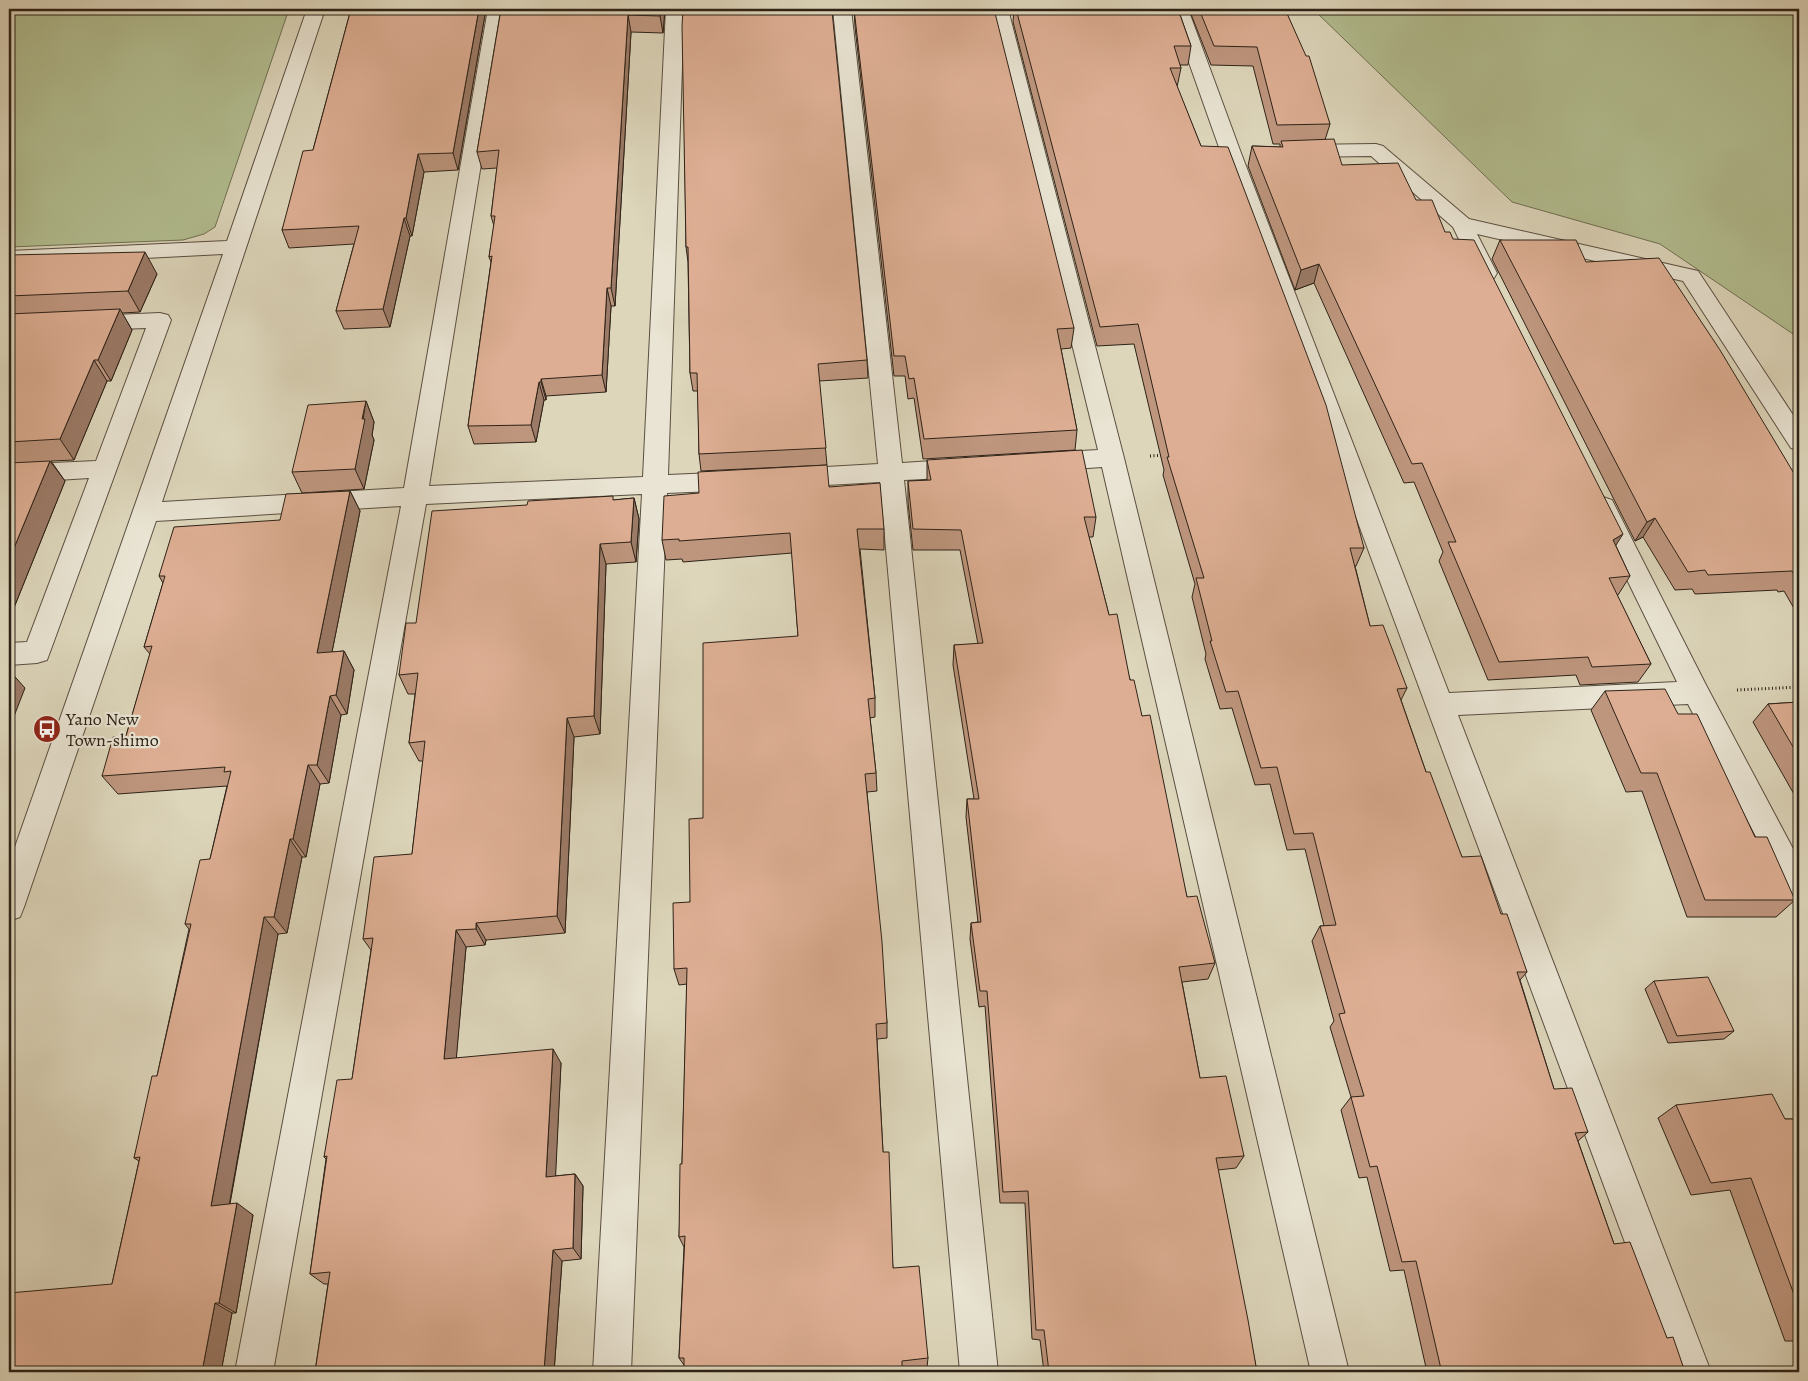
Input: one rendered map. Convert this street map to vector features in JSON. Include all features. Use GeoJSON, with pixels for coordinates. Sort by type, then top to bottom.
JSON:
{"type":"FeatureCollection","features":[{"type":"Feature","properties":{"kind":"street"},"geometry":{"type":"LineString","coordinates":[[9,907],[14,877],[146,512],[316,9]]}},
{"type":"Feature","properties":{"kind":"street"},"geometry":{"type":"LineString","coordinates":[[254,1372],[415,496],[497,9]]}},
{"type":"Feature","properties":{"kind":"street"},"geometry":{"type":"LineString","coordinates":[[612,1372],[655,486],[675,9]]}},
{"type":"Feature","properties":{"kind":"street"},"geometry":{"type":"LineString","coordinates":[[998,9],[1112,458],[1330,1372]]}},
{"type":"Feature","properties":{"kind":"street"},"geometry":{"type":"LineString","coordinates":[[1179,9],[1240,152],[1441,705],[1692,1372]]}},
{"type":"Feature","properties":{"kind":"street"},"geometry":{"type":"LineString","coordinates":[[849,12],[891,473],[979,1372]]}},
{"type":"Feature","properties":{"kind":"street"},"geometry":{"type":"LineString","coordinates":[[1279,152],[1376,150],[1462,224],[1497,295]]}},
{"type":"Feature","properties":{"kind":"street"},"geometry":{"type":"LineString","coordinates":[[1462,224],[1690,276],[1799,442]]}},
{"type":"Feature","properties":{"kind":"street"},"geometry":{"type":"LineString","coordinates":[[9,258],[236,247]]}},
{"type":"Feature","properties":{"kind":"street"},"geometry":{"type":"LineString","coordinates":[[9,654],[37,652],[103,469],[160,320],[65,324]]}},
{"type":"Feature","properties":{"kind":"street"},"geometry":{"type":"LineString","coordinates":[[1026,464],[1112,458]]}},
{"type":"Feature","properties":{"kind":"street"},"geometry":{"type":"LineString","coordinates":[[146,512],[415,496],[768,480],[987,466]]}},
{"type":"Feature","properties":{"kind":"street"},"geometry":{"type":"LineString","coordinates":[[9,474],[103,469]]}},
{"type":"Feature","properties":{"kind":"street"},"geometry":{"type":"LineString","coordinates":[[1594,489],[1696,692],[1799,889]]}},
{"type":"Feature","properties":{"kind":"street"},"geometry":{"type":"LineString","coordinates":[[1441,705],[1696,692]]}},
{"type":"Feature","properties":{"kind":"path"},"geometry":{"type":"LineString","coordinates":[[1151,456],[1170,454]]}},
{"type":"Feature","properties":{"kind":"path"},"geometry":{"type":"LineString","coordinates":[[1696,692],[1799,687]]}},
{"type":"Feature","properties":{"kind":"green space"},"geometry":{"type":"Polygon","coordinates":[[[9,9],[289,9],[215,227],[204,234],[183,240],[9,247],[9,9]]]}},
{"type":"Feature","properties":{"kind":"green space"},"geometry":{"type":"Polygon","coordinates":[[[1313,9],[1799,9],[1799,338],[1660,244],[1512,202],[1313,9]]]}},
{"type":"Feature","properties":{"kind":"building"},"geometry":{"type":"Polygon","coordinates":[[[351,9],[479,9],[453,153],[418,154],[406,218],[404,218],[383,309],[336,311],[359,226],[282,230],[303,151],[313,150],[351,9]]]}},
{"type":"Feature","properties":{"kind":"building"},"geometry":{"type":"Polygon","coordinates":[[[501,9],[661,9],[660,16],[628,15],[611,288],[607,288],[602,375],[541,379],[531,425],[468,426],[492,256],[489,257],[495,216],[491,216],[499,150],[477,152],[501,9]]]}},
{"type":"Feature","properties":{"kind":"building"},"geometry":{"type":"Polygon","coordinates":[[[683,9],[825,9],[825,11],[832,11],[867,360],[818,364],[826,448],[699,454],[697,373],[690,373],[688,247],[686,247],[683,9]]]}},
{"type":"Feature","properties":{"kind":"building"},"geometry":{"type":"Polygon","coordinates":[[[854,9],[994,9],[1074,328],[1057,329],[1077,430],[924,439],[914,378],[909,379],[905,356],[894,356],[854,9]]]}},
{"type":"Feature","properties":{"kind":"building"},"geometry":{"type":"Polygon","coordinates":[[[1016,9],[1178,9],[1191,46],[1174,46],[1181,68],[1170,68],[1201,146],[1228,147],[1326,405],[1364,548],[1350,548],[1370,626],[1383,625],[1407,688],[1397,689],[1426,772],[1430,772],[1462,857],[1481,856],[1501,914],[1507,914],[1527,972],[1517,972],[1554,1089],[1572,1088],[1588,1132],[1575,1133],[1614,1244],[1630,1242],[1667,1338],[1673,1337],[1685,1372],[1444,1372],[1441,1369],[1416,1261],[1402,1262],[1377,1166],[1370,1167],[1351,1097],[1364,1096],[1339,1014],[1345,1013],[1320,926],[1336,925],[1313,833],[1294,834],[1277,767],[1261,768],[1238,691],[1226,692],[1210,641],[1212,641],[1196,578],[1204,578],[1167,457],[1169,457],[1138,324],[1100,327],[1016,9]]]}},
{"type":"Feature","properties":{"kind":"building"},"geometry":{"type":"Polygon","coordinates":[[[1199,9],[1285,9],[1306,56],[1309,56],[1330,124],[1277,125],[1257,47],[1214,46],[1199,9]]]}},
{"type":"Feature","properties":{"kind":"building"},"geometry":{"type":"Polygon","coordinates":[[[1334,139],[1342,165],[1398,163],[1416,200],[1432,200],[1445,232],[1450,232],[1453,239],[1474,240],[1623,534],[1613,540],[1630,576],[1609,578],[1651,664],[1592,667],[1588,657],[1499,662],[1448,542],[1456,542],[1422,463],[1412,464],[1319,264],[1301,270],[1252,146],[1283,147],[1281,141],[1334,139]]]}},
{"type":"Feature","properties":{"kind":"building"},"geometry":{"type":"Polygon","coordinates":[[[1500,240],[1576,240],[1586,262],[1659,258],[1720,350],[1799,480],[1799,573],[1793,573],[1792,571],[1708,575],[1705,570],[1688,572],[1655,518],[1647,522],[1500,240]]]}},
{"type":"Feature","properties":{"kind":"building"},"geometry":{"type":"Polygon","coordinates":[[[145,252],[128,291],[9,296],[9,255],[145,252]]]}},
{"type":"Feature","properties":{"kind":"building"},"geometry":{"type":"Polygon","coordinates":[[[120,309],[98,360],[94,360],[60,439],[9,442],[9,314],[120,309]]]}},
{"type":"Feature","properties":{"kind":"building"},"geometry":{"type":"Polygon","coordinates":[[[366,401],[362,419],[365,419],[355,469],[292,472],[308,405],[366,401]]]}},
{"type":"Feature","properties":{"kind":"building"},"geometry":{"type":"Polygon","coordinates":[[[1082,450],[1096,517],[1084,517],[1109,615],[1117,614],[1130,680],[1134,680],[1142,716],[1150,715],[1187,897],[1197,896],[1215,963],[1179,967],[1200,1078],[1226,1076],[1244,1156],[1216,1158],[1257,1372],[1049,1372],[1044,1330],[1036,1330],[1028,1191],[1003,1192],[987,991],[980,991],[971,923],[981,922],[967,799],[979,799],[954,645],[983,643],[961,530],[913,529],[908,481],[931,480],[927,460],[1082,450]]]}},
{"type":"Feature","properties":{"kind":"building"},"geometry":{"type":"Polygon","coordinates":[[[50,461],[9,560],[9,463],[50,461]]]}},
{"type":"Feature","properties":{"kind":"building"},"geometry":{"type":"Polygon","coordinates":[[[827,465],[829,487],[880,483],[884,529],[857,529],[875,698],[868,699],[876,773],[865,774],[882,942],[887,1023],[876,1024],[883,1152],[889,1152],[893,1268],[919,1266],[928,1358],[902,1361],[902,1372],[684,1372],[684,1358],[679,1358],[685,1236],[679,1237],[687,968],[674,969],[673,903],[690,902],[689,819],[703,818],[703,643],[798,636],[790,533],[679,541],[679,539],[662,540],[664,496],[699,493],[698,472],[827,465]]]}},
{"type":"Feature","properties":{"kind":"building"},"geometry":{"type":"Polygon","coordinates":[[[350,491],[317,653],[344,651],[336,695],[330,696],[317,765],[308,765],[293,839],[290,839],[274,917],[264,917],[211,1206],[237,1203],[219,1303],[215,1303],[202,1372],[9,1372],[9,1293],[112,1284],[140,1157],[134,1158],[152,1076],[157,1076],[191,924],[185,924],[200,860],[210,859],[231,771],[224,772],[225,767],[102,776],[113,737],[126,736],[152,646],[144,647],[165,576],[159,576],[174,527],[280,520],[286,494],[350,491]]]}},
{"type":"Feature","properties":{"kind":"building"},"geometry":{"type":"Polygon","coordinates":[[[613,496],[613,500],[634,498],[631,542],[600,544],[594,716],[567,718],[557,916],[476,923],[476,929],[456,930],[444,1059],[553,1049],[546,1177],[575,1174],[573,1248],[553,1250],[544,1371],[315,1372],[330,1272],[310,1274],[327,1156],[324,1157],[337,1080],[352,1079],[373,938],[363,939],[374,857],[412,854],[425,741],[409,743],[418,673],[399,675],[406,623],[416,623],[432,511],[527,505],[528,501],[613,496]]]}},
{"type":"Feature","properties":{"kind":"building"},"geometry":{"type":"Polygon","coordinates":[[[1665,689],[1678,714],[1697,714],[1755,837],[1767,837],[1795,900],[1705,900],[1657,773],[1641,773],[1605,691],[1665,689]]]}},
{"type":"Feature","properties":{"kind":"building"},"geometry":{"type":"Polygon","coordinates":[[[1799,702],[1799,757],[1768,704],[1799,702]]]}},
{"type":"Feature","properties":{"kind":"building"},"geometry":{"type":"Polygon","coordinates":[[[1708,977],[1734,1031],[1677,1036],[1654,981],[1708,977]]]}},
{"type":"Feature","properties":{"kind":"building"},"geometry":{"type":"Polygon","coordinates":[[[1772,1094],[1785,1119],[1799,1119],[1799,1308],[1751,1178],[1711,1183],[1676,1105],[1772,1094]]]}},
{"type":"Feature","properties":{"kind":"place","name":"Yano New Town-shimo"},"geometry":{"type":"Point","coordinates":[47,729]}}]}
